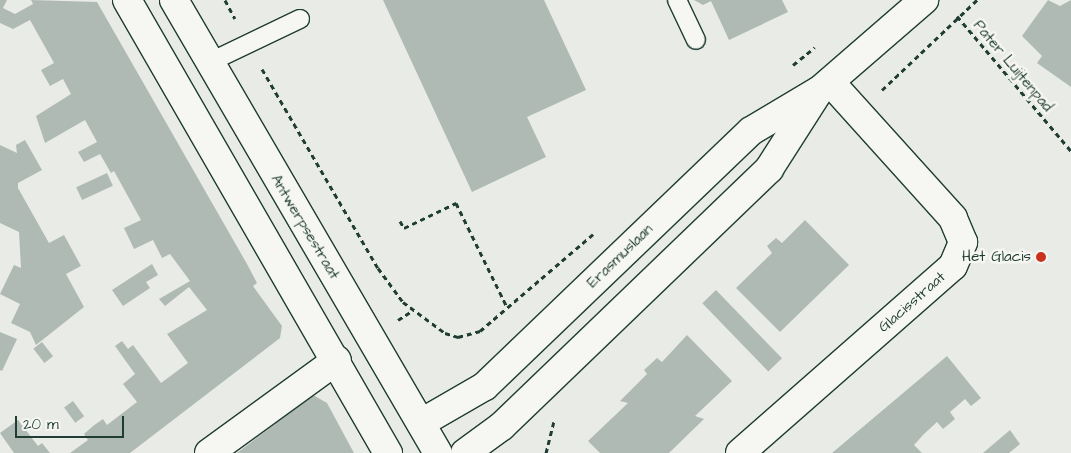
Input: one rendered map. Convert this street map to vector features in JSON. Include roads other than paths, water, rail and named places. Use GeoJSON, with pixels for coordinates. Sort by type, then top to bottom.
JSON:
{"type":"FeatureCollection","features":[{"type":"Feature","properties":{"kind":"main road"},"geometry":{"type":"LineString","coordinates":[[127,0],[337,360],[388,453]]}},
{"type":"Feature","properties":{"kind":"main road","name":"Antwerpsestraat"},"geometry":{"type":"LineString","coordinates":[[174,0],[208,63],[438,453]]}},
{"type":"Feature","properties":{"kind":"main road","name":"Erasmuslaan"},"geometry":{"type":"LineString","coordinates":[[421,423],[485,386],[751,131],[825,86],[924,0]]}},
{"type":"Feature","properties":{"kind":"main road","name":"Erasmuslaan"},"geometry":{"type":"LineString","coordinates":[[465,453],[502,426],[769,169],[825,86]]}},
{"type":"Feature","properties":{"kind":"main road","name":"Glacisstraat"},"geometry":{"type":"LineString","coordinates":[[740,453],[953,266],[963,242],[953,218],[825,86]]}},
{"type":"Feature","properties":{"kind":"main road"},"geometry":{"type":"LineString","coordinates":[[209,453],[337,360]]}},
{"type":"Feature","properties":{"kind":"lane"},"geometry":{"type":"LineString","coordinates":[[677,0],[696,40]]}},
{"type":"Feature","properties":{"kind":"lane"},"geometry":{"type":"LineString","coordinates":[[208,63],[300,19]]}},
{"type":"Feature","properties":{"kind":"place","name":"Het Glacis"},"geometry":{"type":"Point","coordinates":[1041,257]}}]}
